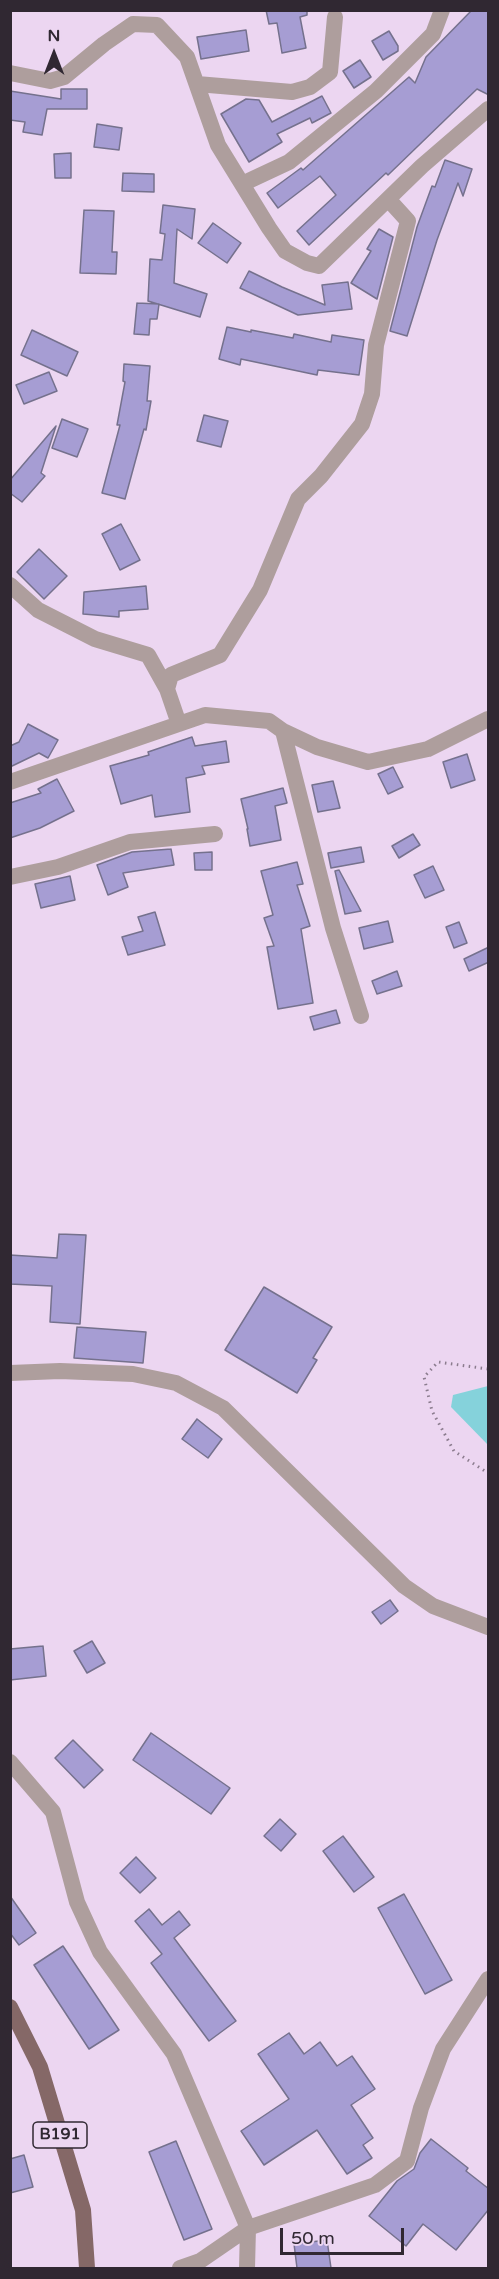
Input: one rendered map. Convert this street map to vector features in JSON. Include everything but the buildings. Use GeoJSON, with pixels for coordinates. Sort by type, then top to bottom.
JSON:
{"type":"FeatureCollection","features":[{"type":"Feature","properties":{"kind":"main road","name":"B191"},"geometry":{"type":"LineString","coordinates":[[10,2007],[40,2067],[83,2210],[87,2268]]}},
{"type":"Feature","properties":{"kind":"street"},"geometry":{"type":"LineString","coordinates":[[242,184],[289,162],[376,91],[433,34],[442,10]]}},
{"type":"Feature","properties":{"kind":"street"},"geometry":{"type":"LineString","coordinates":[[197,84],[292,93],[310,87],[330,72],[335,17]]}},
{"type":"Feature","properties":{"kind":"street"},"geometry":{"type":"LineString","coordinates":[[10,73],[50,81],[64,77],[104,44],[133,24],[157,25],[188,57],[218,145],[285,251],[307,263],[319,266],[422,166],[488,112]]}},
{"type":"Feature","properties":{"kind":"street"},"geometry":{"type":"LineString","coordinates":[[167,689],[171,675],[220,655],[260,590],[298,499],[321,476],[362,424],[372,394],[376,345],[408,221],[388,200]]}},
{"type":"Feature","properties":{"kind":"street"},"geometry":{"type":"LineString","coordinates":[[10,585],[38,610],[95,639],[148,655],[167,689],[179,724]]}},
{"type":"Feature","properties":{"kind":"street"},"geometry":{"type":"LineString","coordinates":[[10,782],[206,715],[269,720],[283,731],[317,747],[368,762],[428,749],[489,719]]}},
{"type":"Feature","properties":{"kind":"street"},"geometry":{"type":"LineString","coordinates":[[283,731],[333,928],[361,1016]]}},
{"type":"Feature","properties":{"kind":"street"},"geometry":{"type":"LineString","coordinates":[[10,878],[58,867],[130,842],[215,834]]}},
{"type":"Feature","properties":{"kind":"street"},"geometry":{"type":"LineString","coordinates":[[10,1373],[60,1371],[133,1374],[176,1383],[223,1408],[404,1587],[433,1606],[489,1627]]}},
{"type":"Feature","properties":{"kind":"street"},"geometry":{"type":"LineString","coordinates":[[10,1762],[53,1812],[77,1902],[100,1952],[174,2054],[248,2228],[247,2268]]}},
{"type":"Feature","properties":{"kind":"street"},"geometry":{"type":"LineString","coordinates":[[180,2268],[200,2261],[248,2228],[375,2185],[407,2161],[421,2108],[443,2049],[489,1979]]}},
{"type":"Feature","properties":{"kind":"path"},"geometry":{"type":"LineString","coordinates":[[489,1370],[438,1362],[424,1377],[432,1411],[454,1451],[489,1473]]}},
{"type":"Feature","properties":{"kind":"shaded area"},"geometry":{"type":"Polygon","coordinates":[[[488,1386],[488,1445],[451,1407],[453,1395],[488,1386]]]}}]}
